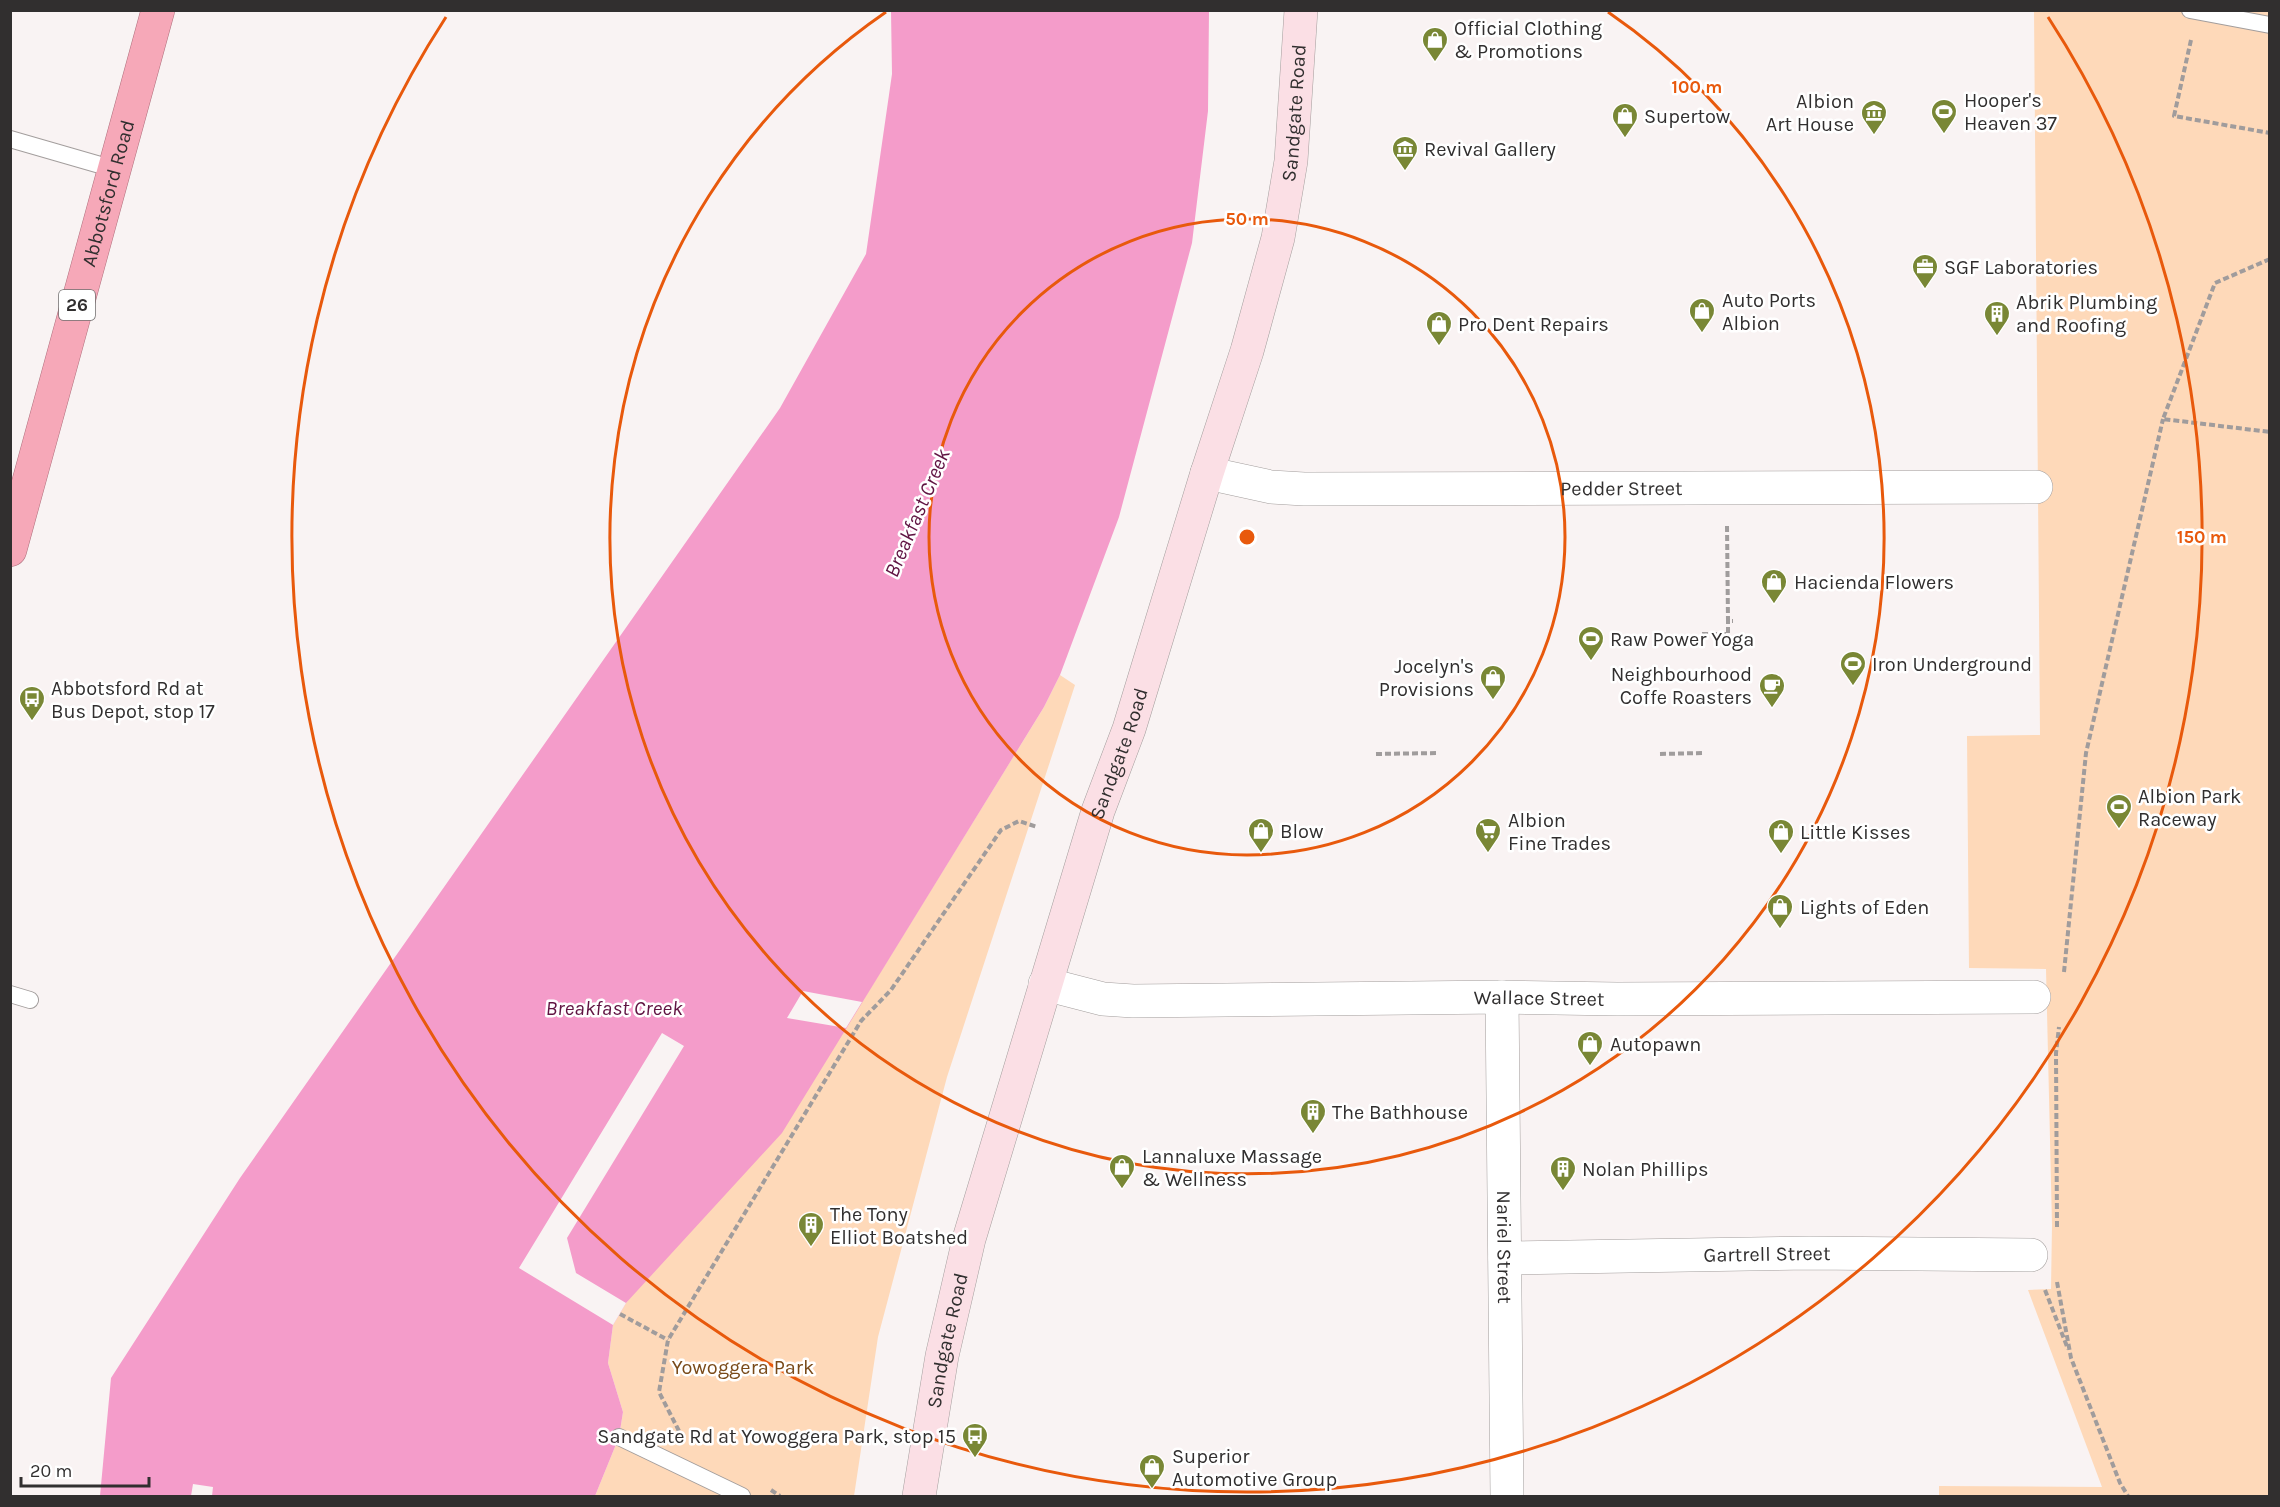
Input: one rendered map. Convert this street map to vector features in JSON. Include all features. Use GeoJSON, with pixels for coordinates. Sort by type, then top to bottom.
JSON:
{"type":"FeatureCollection","features":[{"type":"Feature","properties":{"kind":"highway","name":"Abbotsford Road"},"geometry":{"type":"LineString","coordinates":[[10,550],[19,490],[114,170],[158,10]]}},
{"type":"Feature","properties":{"kind":"main road","name":"Sandgate Road"},"geometry":{"type":"LineString","coordinates":[[919,1497],[942,1356],[969,1239],[1098,811],[1130,729],[1207,473],[1247,351],[1278,238],[1291,161],[1301,10]]}},
{"type":"Feature","properties":{"kind":"street","name":"Pedder Street"},"geometry":{"type":"LineString","coordinates":[[1207,473],[1271,487],[1304,489],[2036,487]]}},
{"type":"Feature","properties":{"kind":"street","name":"Wallace Street"},"geometry":{"type":"LineString","coordinates":[[1046,984],[1103,999],[1133,1001],[1502,997],[1682,999],[2049,990]]}},
{"type":"Feature","properties":{"kind":"street","name":"Nariel Street"},"geometry":{"type":"LineString","coordinates":[[1502,997],[1507,1497]]}},
{"type":"Feature","properties":{"kind":"street","name":"Gartrell Street"},"geometry":{"type":"LineString","coordinates":[[1505,1258],[1809,1253],[2031,1255]]}},
{"type":"Feature","properties":{"kind":"lane"},"geometry":{"type":"LineString","coordinates":[[2194,12],[2270,24]]}},
{"type":"Feature","properties":{"kind":"lane"},"geometry":{"type":"LineString","coordinates":[[10,139],[114,170]]}},
{"type":"Feature","properties":{"kind":"lane"},"geometry":{"type":"LineString","coordinates":[[10,994],[30,1000]]}},
{"type":"Feature","properties":{"kind":"lane"},"geometry":{"type":"LineString","coordinates":[[619,1437],[742,1497]]}},
{"type":"Feature","properties":{"kind":"path"},"geometry":{"type":"LineString","coordinates":[[2194,12],[2174,116],[2270,133]]}},
{"type":"Feature","properties":{"kind":"path"},"geometry":{"type":"LineString","coordinates":[[2049,990],[2086,753],[2163,419],[2216,283],[2270,259]]}},
{"type":"Feature","properties":{"kind":"path"},"geometry":{"type":"LineString","coordinates":[[2163,419],[2270,432]]}},
{"type":"Feature","properties":{"kind":"path"},"geometry":{"type":"LineString","coordinates":[[1702,634],[1728,634],[1730,621],[1727,526]]}},
{"type":"Feature","properties":{"kind":"path"},"geometry":{"type":"LineString","coordinates":[[1376,754],[1439,753]]}},
{"type":"Feature","properties":{"kind":"path"},"geometry":{"type":"LineString","coordinates":[[1660,754],[1703,753]]}},
{"type":"Feature","properties":{"kind":"path"},"geometry":{"type":"LineString","coordinates":[[659,1392],[668,1340],[861,1021],[891,990],[1001,830],[1019,821],[1037,827]]}},
{"type":"Feature","properties":{"kind":"path"},"geometry":{"type":"LineString","coordinates":[[2057,1232],[2056,1053],[2060,1018]]}},
{"type":"Feature","properties":{"kind":"path"},"geometry":{"type":"LineString","coordinates":[[2057,1280],[2071,1358]]}},
{"type":"Feature","properties":{"kind":"path"},"geometry":{"type":"LineString","coordinates":[[2045,1290],[2120,1483],[2128,1497]]}},
{"type":"Feature","properties":{"kind":"path"},"geometry":{"type":"LineString","coordinates":[[620,1314],[668,1340]]}},
{"type":"Feature","properties":{"kind":"green space","name":"Albion Park Raceway"},"geometry":{"type":"Polygon","coordinates":[[[2034,11],[2269,11],[2269,1496],[1939,1496],[1939,1486],[2102,1487],[2028,1290],[2051,1289],[2052,1225],[2046,969],[1969,968],[1967,736],[2040,735],[2034,11]]]}},
{"type":"Feature","properties":{"kind":"green space","name":"Yowoggera Park"},"geometry":{"type":"Polygon","coordinates":[[[1060,675],[1075,685],[947,1077],[878,1337],[854,1496],[595,1496],[619,1437],[623,1412],[608,1363],[613,1325],[626,1303],[862,1002],[1044,707],[1060,675]]]}},
{"type":"Feature","properties":{"kind":"water","name":"Breakfast Creek"},"geometry":{"type":"Polygon","coordinates":[[[891,11],[1209,11],[1208,111],[1192,243],[1119,517],[1060,675],[1044,707],[782,1133],[626,1303],[613,1325],[608,1363],[623,1412],[619,1437],[595,1496],[100,1496],[111,1378],[240,1178],[780,408],[866,254],[892,74],[891,11]]]}},
{"type":"Feature","properties":{"kind":"pier"},"geometry":{"type":"Polygon","coordinates":[[[803,991],[862,1002],[846,1028],[787,1018],[803,991]]]}},
{"type":"Feature","properties":{"kind":"pier"},"geometry":{"type":"Polygon","coordinates":[[[662,1033],[684,1046],[567,1238],[576,1273],[626,1303],[613,1325],[519,1268],[662,1033]]]}},
{"type":"Feature","properties":{"kind":"pier"},"geometry":{"type":"Polygon","coordinates":[[[193,1484],[213,1487],[212,1496],[191,1496],[193,1484]]]}},
{"type":"Feature","properties":{"kind":"place","name":"Official Clothing & Promotions"},"geometry":{"type":"Point","coordinates":[1435,63]}},
{"type":"Feature","properties":{"kind":"place","name":"Hooper's Heaven 37"},"geometry":{"type":"Point","coordinates":[1944,135]}},
{"type":"Feature","properties":{"kind":"place","name":"Albion Art House"},"geometry":{"type":"Point","coordinates":[1874,136]}},
{"type":"Feature","properties":{"kind":"place","name":"Supertow"},"geometry":{"type":"Point","coordinates":[1625,139]}},
{"type":"Feature","properties":{"kind":"place","name":"Revival Gallery"},"geometry":{"type":"Point","coordinates":[1405,172]}},
{"type":"Feature","properties":{"kind":"place","name":"SGF Laboratories"},"geometry":{"type":"Point","coordinates":[1925,290]}},
{"type":"Feature","properties":{"kind":"place","name":"Auto Ports Albion"},"geometry":{"type":"Point","coordinates":[1702,334]}},
{"type":"Feature","properties":{"kind":"place","name":"Abrik Plumbing and Roofing"},"geometry":{"type":"Point","coordinates":[1997,337]}},
{"type":"Feature","properties":{"kind":"place","name":"Pro Dent Repairs"},"geometry":{"type":"Point","coordinates":[1439,347]}},
{"type":"Feature","properties":{"kind":"place","name":"Hacienda Flowers"},"geometry":{"type":"Point","coordinates":[1774,605]}},
{"type":"Feature","properties":{"kind":"place","name":"Raw Power Yoga"},"geometry":{"type":"Point","coordinates":[1591,662]}},
{"type":"Feature","properties":{"kind":"place","name":"Iron Underground"},"geometry":{"type":"Point","coordinates":[1853,687]}},
{"type":"Feature","properties":{"kind":"place","name":"Jocelyn's Provisions"},"geometry":{"type":"Point","coordinates":[1493,701]}},
{"type":"Feature","properties":{"kind":"place","name":"Neighbourhood Coffe Roasters"},"geometry":{"type":"Point","coordinates":[1772,709]}},
{"type":"Feature","properties":{"kind":"place","name":"Abbotsford Rd at Bus Depot, stop 17"},"geometry":{"type":"Point","coordinates":[32,722]}},
{"type":"Feature","properties":{"kind":"place","name":"Albion Park Raceway"},"geometry":{"type":"Point","coordinates":[2119,830]}},
{"type":"Feature","properties":{"kind":"place","name":"Blow"},"geometry":{"type":"Point","coordinates":[1261,854]}},
{"type":"Feature","properties":{"kind":"place","name":"Albion Fine Trades"},"geometry":{"type":"Point","coordinates":[1488,854]}},
{"type":"Feature","properties":{"kind":"place","name":"Little Kisses"},"geometry":{"type":"Point","coordinates":[1781,855]}},
{"type":"Feature","properties":{"kind":"place","name":"Lights of Eden"},"geometry":{"type":"Point","coordinates":[1780,930]}},
{"type":"Feature","properties":{"kind":"place","name":"Autopawn"},"geometry":{"type":"Point","coordinates":[1590,1067]}},
{"type":"Feature","properties":{"kind":"place","name":"The Bathhouse"},"geometry":{"type":"Point","coordinates":[1313,1135]}},
{"type":"Feature","properties":{"kind":"place","name":"Lannaluxe Massage & Wellness"},"geometry":{"type":"Point","coordinates":[1122,1190]}},
{"type":"Feature","properties":{"kind":"place","name":"Nolan Phillips"},"geometry":{"type":"Point","coordinates":[1563,1192]}},
{"type":"Feature","properties":{"kind":"place","name":"The Tony Elliot Boatshed"},"geometry":{"type":"Point","coordinates":[811,1248]}},
{"type":"Feature","properties":{"kind":"place","name":"Sandgate Rd at Yowoggera Park, stop 15"},"geometry":{"type":"Point","coordinates":[975,1459]}},
{"type":"Feature","properties":{"kind":"place","name":"Superior Automotive Group"},"geometry":{"type":"Point","coordinates":[1152,1490]}}]}
